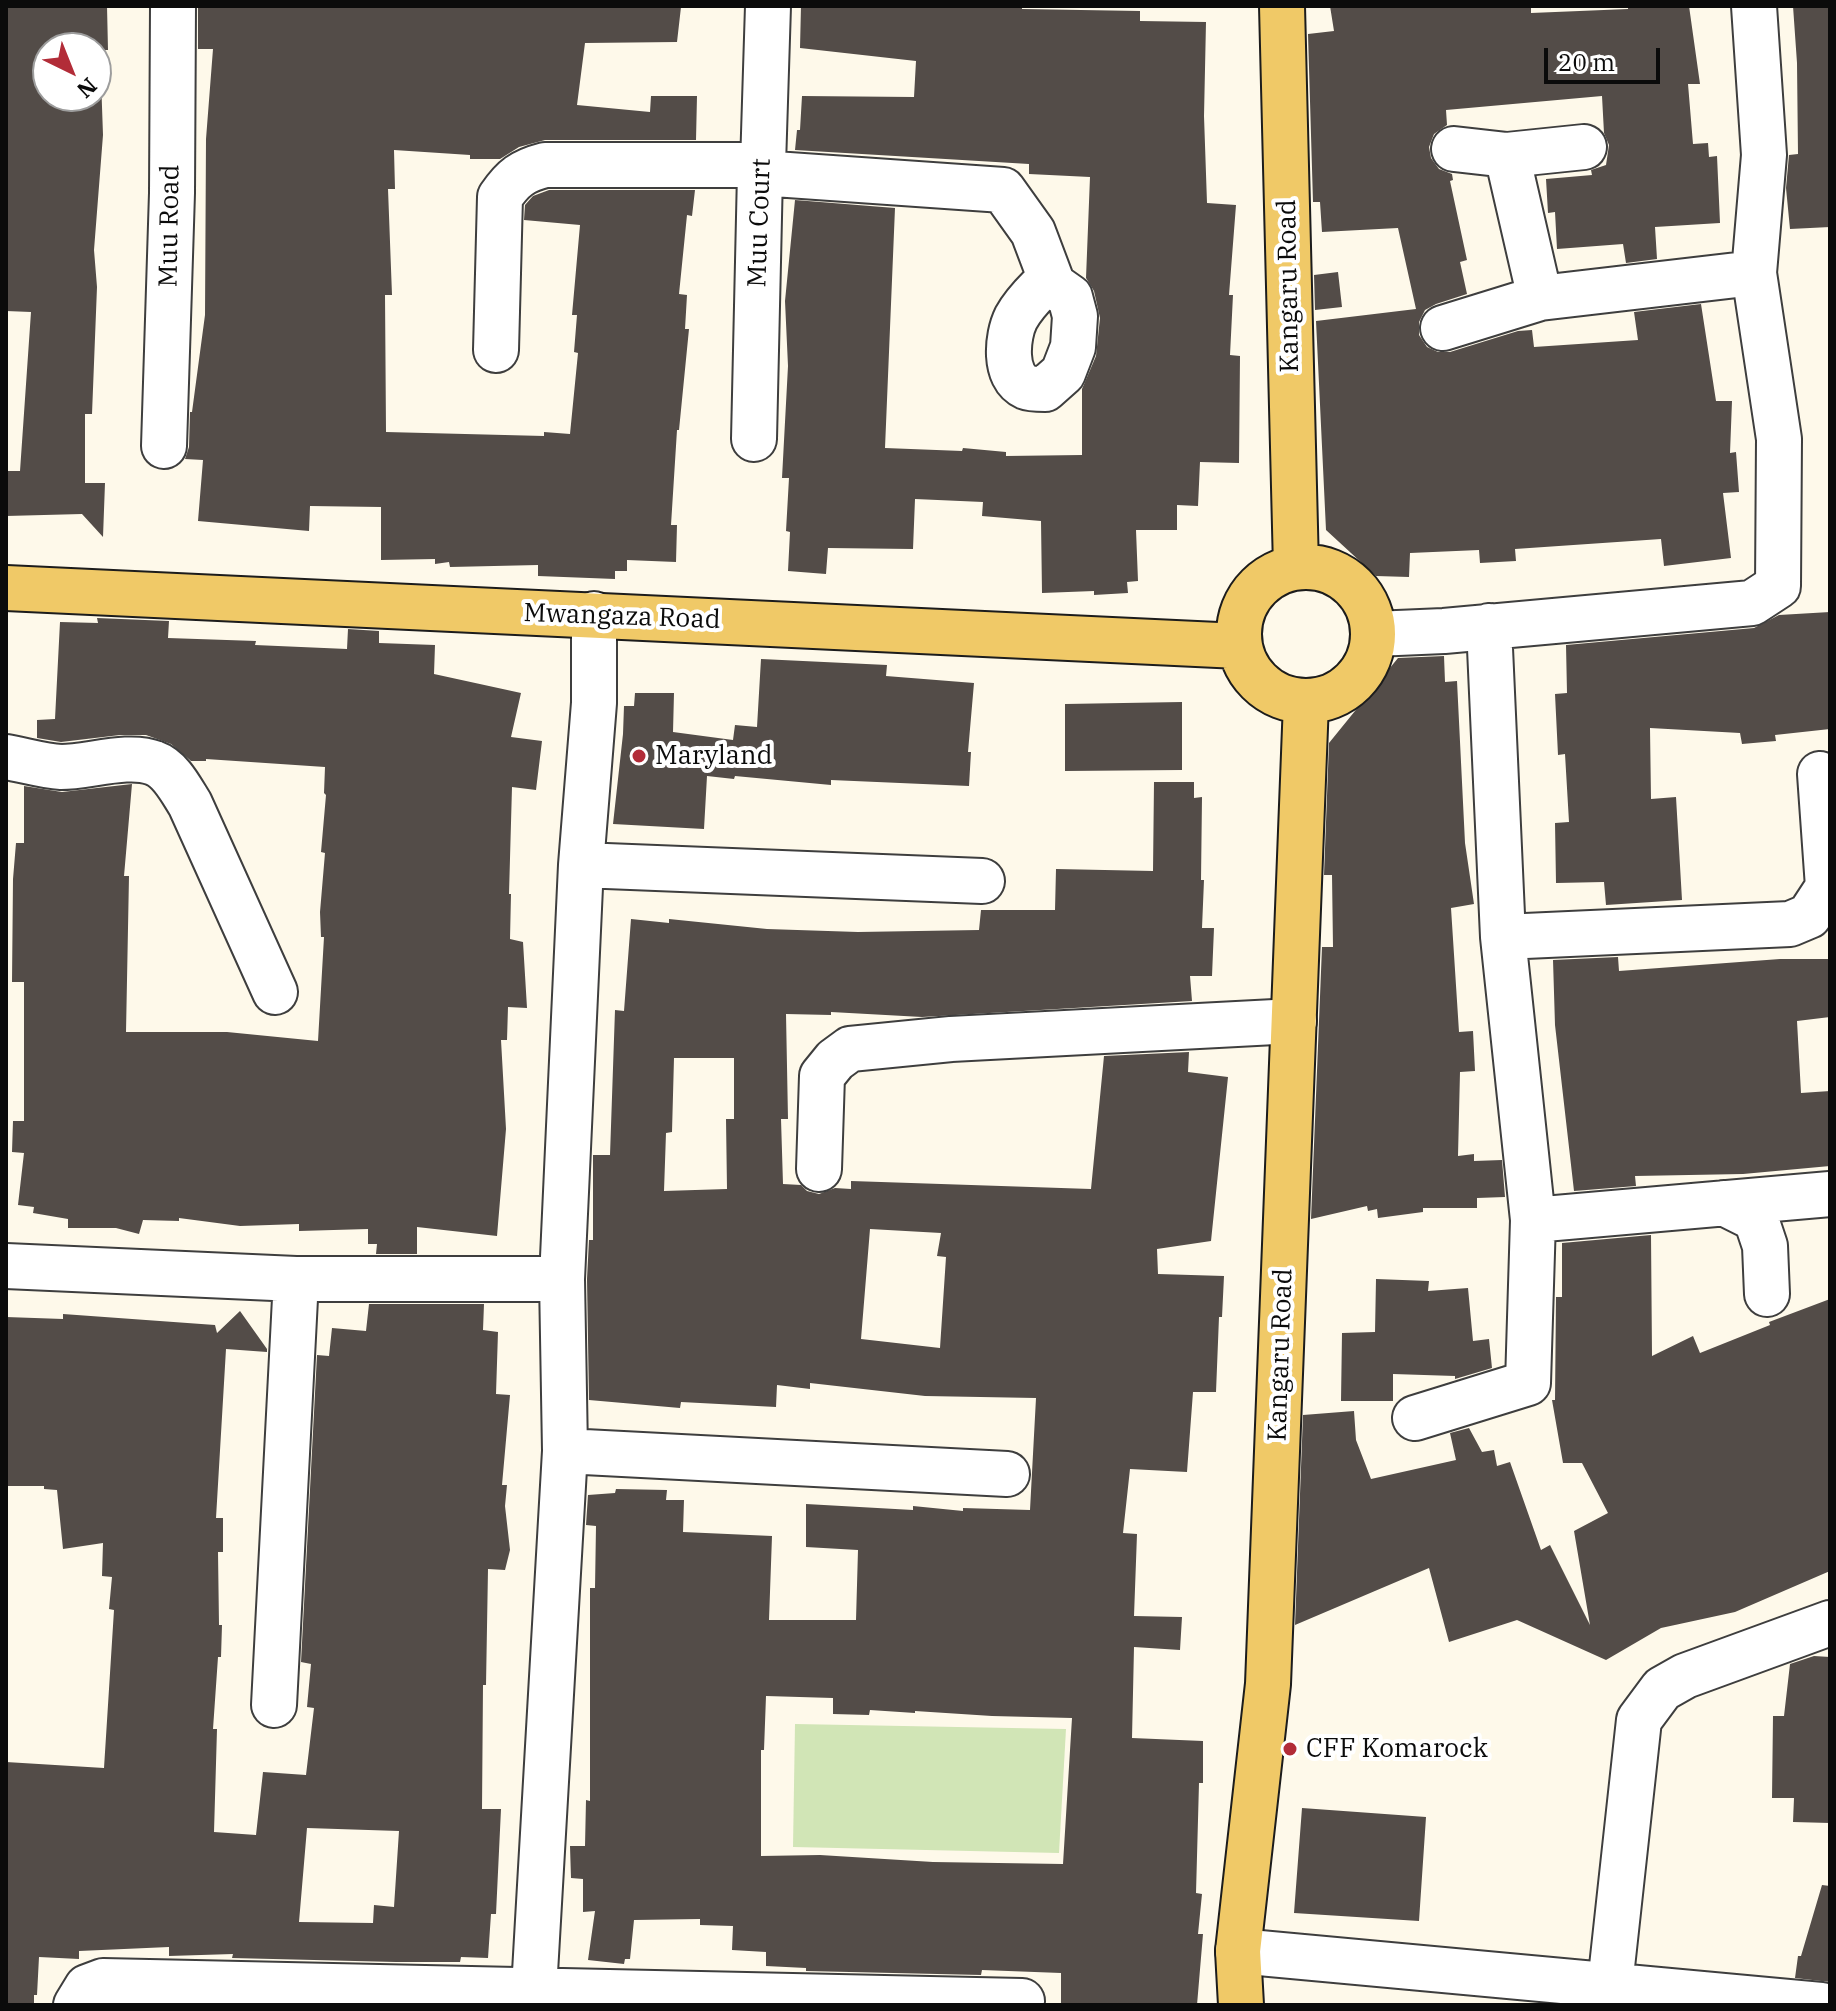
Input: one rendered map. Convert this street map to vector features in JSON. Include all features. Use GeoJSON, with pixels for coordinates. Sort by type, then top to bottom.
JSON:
{"type":"FeatureCollection","features":[{"type":"Feature","properties":{"kind":"main road","name":"Kangaru Road"},"geometry":{"type":"LineString","coordinates":[[1282,6],[1296,567]]}},
{"type":"Feature","properties":{"kind":"main road"},"geometry":{"type":"LineString","coordinates":[[1296,567],[1319,567],[1341,576],[1358,591],[1370,611],[1374,634],[1370,655],[1361,674],[1345,689],[1327,699],[1306,702],[1287,700],[1270,692],[1244,664],[1239,646],[1238,625],[1245,604],[1257,587],[1275,574],[1296,567]]}},
{"type":"Feature","properties":{"kind":"main road","name":"Mwangaza Road"},"geometry":{"type":"LineString","coordinates":[[6,588],[1239,646]]}},
{"type":"Feature","properties":{"kind":"main road","name":"Kangaru Road"},"geometry":{"type":"LineString","coordinates":[[1241,2005],[1238,1951],[1268,1684],[1306,702]]}},
{"type":"Feature","properties":{"kind":"street","name":"Muu Road"},"geometry":{"type":"LineString","coordinates":[[164,446],[172,193],[173,6]]}},
{"type":"Feature","properties":{"kind":"street","name":"Muu Court"},"geometry":{"type":"LineString","coordinates":[[754,439],[768,6]]}},
{"type":"Feature","properties":{"kind":"street"},"geometry":{"type":"LineString","coordinates":[[1374,634],[1752,603],[1778,586],[1779,439],[1754,273],[1764,155],[1754,6]]}},
{"type":"Feature","properties":{"kind":"street"},"geometry":{"type":"LineString","coordinates":[[1454,149],[1507,155],[1584,147]]}},
{"type":"Feature","properties":{"kind":"street"},"geometry":{"type":"LineString","coordinates":[[1507,155],[1540,298]]}},
{"type":"Feature","properties":{"kind":"street"},"geometry":{"type":"LineString","coordinates":[[496,350],[500,197],[512,180],[525,170],[545,165],[761,169],[1003,190],[1033,232],[1053,285]]}},
{"type":"Feature","properties":{"kind":"street"},"geometry":{"type":"LineString","coordinates":[[1443,328],[1540,298],[1754,273]]}},
{"type":"Feature","properties":{"kind":"street"},"geometry":{"type":"LineString","coordinates":[[534,1990],[565,1451],[562,1279],[581,865],[594,703],[594,614]]}},
{"type":"Feature","properties":{"kind":"street"},"geometry":{"type":"LineString","coordinates":[[1415,1418],[1528,1383],[1533,1220],[1503,937],[1489,626]]}},
{"type":"Feature","properties":{"kind":"street"},"geometry":{"type":"LineString","coordinates":[[6,757],[60,767],[140,760],[157,764],[163,769],[173,778],[190,804],[275,992]]}},
{"type":"Feature","properties":{"kind":"street"},"geometry":{"type":"LineString","coordinates":[[1503,937],[1790,924],[1809,916],[1828,887],[1820,774]]}},
{"type":"Feature","properties":{"kind":"street"},"geometry":{"type":"LineString","coordinates":[[581,865],[982,881]]}},
{"type":"Feature","properties":{"kind":"street"},"geometry":{"type":"LineString","coordinates":[[819,1169],[822,1076],[835,1060],[850,1049],[951,1039],[1294,1021]]}},
{"type":"Feature","properties":{"kind":"street"},"geometry":{"type":"LineString","coordinates":[[1533,1220],[1830,1194]]}},
{"type":"Feature","properties":{"kind":"street"},"geometry":{"type":"LineString","coordinates":[[1724,1203],[1756,1219],[1765,1246],[1767,1294]]}},
{"type":"Feature","properties":{"kind":"street"},"geometry":{"type":"LineString","coordinates":[[6,1266],[296,1279],[562,1279]]}},
{"type":"Feature","properties":{"kind":"street"},"geometry":{"type":"LineString","coordinates":[[274,1705],[296,1279]]}},
{"type":"Feature","properties":{"kind":"street"},"geometry":{"type":"LineString","coordinates":[[565,1451],[1007,1474]]}},
{"type":"Feature","properties":{"kind":"street"},"geometry":{"type":"LineString","coordinates":[[1610,1985],[1639,1720],[1662,1689],[1685,1676],[1830,1623]]}},
{"type":"Feature","properties":{"kind":"street"},"geometry":{"type":"LineString","coordinates":[[1238,1951],[1821,2005]]}},
{"type":"Feature","properties":{"kind":"street"},"geometry":{"type":"LineString","coordinates":[[76,2005],[87,1987],[103,1981],[1022,2001]]}},
{"type":"Feature","properties":{"kind":"green space"},"geometry":{"type":"Polygon","coordinates":[[[795,1724],[1066,1729],[1059,1853],[793,1847],[795,1724]]]}},
{"type":"Feature","properties":{"kind":"building"},"geometry":{"type":"Polygon","coordinates":[[[6,6],[107,6],[108,32],[32,32],[32,112],[102,112],[94,250],[97,287],[92,414],[85,414],[85,483],[105,483],[103,537],[82,514],[6,516],[6,471],[20,471],[31,312],[6,311],[6,6]]]}},
{"type":"Feature","properties":{"kind":"building"},"geometry":{"type":"Polygon","coordinates":[[[198,6],[681,7],[677,42],[585,43],[577,105],[650,112],[651,96],[697,96],[696,140],[545,140],[519,147],[500,159],[470,159],[470,155],[394,150],[395,189],[388,189],[392,295],[385,295],[386,432],[570,434],[578,353],[574,352],[577,315],[572,315],[580,225],[524,220],[525,205],[533,196],[549,190],[695,190],[692,216],[687,215],[679,294],[687,295],[685,329],[689,329],[677,430],[671,525],[677,525],[676,562],[627,560],[627,571],[615,571],[615,579],[538,576],[538,565],[450,567],[449,562],[435,564],[435,559],[381,560],[381,507],[310,506],[309,531],[198,521],[203,460],[185,459],[205,315],[206,139],[213,49],[198,49],[198,6]]]}},
{"type":"Feature","properties":{"kind":"building"},"geometry":{"type":"Polygon","coordinates":[[[801,6],[1022,6],[1022,9],[1140,11],[1140,21],[1206,22],[1204,116],[1207,203],[1236,205],[1229,295],[1233,295],[1230,355],[1240,356],[1239,463],[1200,462],[1198,506],[1177,505],[1177,530],[1136,530],[1138,581],[1127,582],[1128,593],[1042,593],[1041,521],[982,516],[983,502],[915,499],[913,549],[828,548],[826,574],[788,571],[790,532],[786,531],[789,478],[782,478],[788,366],[785,301],[795,200],[895,208],[885,448],[962,451],[963,448],[1006,452],[1006,456],[1082,455],[1082,389],[1096,356],[1100,318],[1094,291],[1086,278],[1090,177],[1029,174],[1029,164],[795,150],[802,96],[914,97],[916,61],[800,48],[801,6]]]}},
{"type":"Feature","properties":{"kind":"building"},"geometry":{"type":"Polygon","coordinates":[[[1330,6],[1531,6],[1531,13],[1628,9],[1628,6],[1689,6],[1700,84],[1688,84],[1693,144],[1708,143],[1709,157],[1717,156],[1720,223],[1655,227],[1657,259],[1626,263],[1623,244],[1557,249],[1555,212],[1548,213],[1546,179],[1592,175],[1591,170],[1606,165],[1609,145],[1604,133],[1602,96],[1446,110],[1447,125],[1434,134],[1429,147],[1431,158],[1439,169],[1452,174],[1453,180],[1450,181],[1467,260],[1460,262],[1467,294],[1425,310],[1419,322],[1419,335],[1427,347],[1438,352],[1450,352],[1518,331],[1532,330],[1534,347],[1638,340],[1634,312],[1701,304],[1716,401],[1732,401],[1730,453],[1736,452],[1739,492],[1723,493],[1731,558],[1664,566],[1661,539],[1515,549],[1516,561],[1480,563],[1479,550],[1410,553],[1409,577],[1376,576],[1326,530],[1316,321],[1416,309],[1398,228],[1322,232],[1320,202],[1313,202],[1308,34],[1334,31],[1330,6]]]}},
{"type":"Feature","properties":{"kind":"building"},"geometry":{"type":"Polygon","coordinates":[[[1793,6],[1830,6],[1830,227],[1790,229],[1786,188],[1789,155],[1798,154],[1793,6]]]}},
{"type":"Feature","properties":{"kind":"building"},"geometry":{"type":"Polygon","coordinates":[[[1338,272],[1342,307],[1315,310],[1314,275],[1338,272]]]}},
{"type":"Feature","properties":{"kind":"building"},"geometry":{"type":"Polygon","coordinates":[[[1830,612],[1830,729],[1775,735],[1776,741],[1742,744],[1740,733],[1650,728],[1651,799],[1676,797],[1682,900],[1606,905],[1604,882],[1556,883],[1555,823],[1569,822],[1565,754],[1558,755],[1555,694],[1567,693],[1566,645],[1754,628],[1779,615],[1830,612]]]}},
{"type":"Feature","properties":{"kind":"building"},"geometry":{"type":"Polygon","coordinates":[[[97,618],[169,621],[168,638],[256,641],[255,645],[347,649],[348,629],[379,631],[379,643],[435,645],[434,674],[521,693],[511,737],[542,741],[536,790],[512,787],[510,939],[523,942],[527,1008],[508,1007],[507,1040],[501,1040],[506,1129],[497,1236],[417,1227],[417,1254],[376,1254],[377,1244],[368,1244],[368,1229],[299,1231],[299,1224],[240,1226],[179,1218],[179,1221],[143,1220],[139,1234],[116,1228],[68,1228],[68,1219],[33,1213],[34,1207],[18,1205],[24,1153],[12,1152],[13,1121],[24,1121],[24,982],[12,982],[13,879],[16,843],[24,843],[24,786],[62,792],[132,784],[124,876],[129,876],[126,1032],[227,1032],[318,1041],[324,937],[321,937],[320,912],[325,853],[321,852],[325,767],[206,759],[191,761],[171,744],[146,735],[61,742],[37,738],[37,720],[55,719],[60,622],[98,623],[97,618]]]}},
{"type":"Feature","properties":{"kind":"building"},"geometry":{"type":"Polygon","coordinates":[[[1444,656],[1445,682],[1457,681],[1465,843],[1474,904],[1451,908],[1459,1032],[1473,1031],[1475,1071],[1460,1072],[1458,1156],[1474,1154],[1474,1161],[1502,1160],[1505,1197],[1477,1198],[1477,1208],[1423,1208],[1423,1212],[1378,1218],[1377,1209],[1368,1211],[1367,1206],[1311,1219],[1322,947],[1333,947],[1332,875],[1324,875],[1329,743],[1398,658],[1444,656]]]}},
{"type":"Feature","properties":{"kind":"building"},"geometry":{"type":"Polygon","coordinates":[[[761,659],[887,665],[886,676],[974,683],[968,752],[971,752],[969,786],[831,780],[831,785],[707,776],[704,829],[613,824],[624,706],[634,706],[635,693],[674,693],[673,732],[733,740],[735,725],[757,727],[761,659]]]}},
{"type":"Feature","properties":{"kind":"building"},"geometry":{"type":"Polygon","coordinates":[[[1182,702],[1182,770],[1065,771],[1065,704],[1182,702]]]}},
{"type":"Feature","properties":{"kind":"building"},"geometry":{"type":"Polygon","coordinates":[[[1154,782],[1194,782],[1194,798],[1202,797],[1202,928],[1214,928],[1212,976],[1190,976],[1192,1001],[922,1017],[831,1012],[831,1015],[786,1014],[788,1119],[781,1119],[783,1184],[801,1185],[807,1191],[819,1194],[835,1188],[851,1189],[851,1181],[1091,1189],[1104,1056],[1189,1052],[1188,1072],[1228,1077],[1211,1241],[1157,1249],[1158,1274],[1224,1276],[1216,1392],[1193,1392],[1187,1472],[1130,1469],[1123,1533],[1137,1534],[1134,1616],[1182,1617],[1180,1650],[1134,1647],[1132,1738],[1203,1741],[1196,1893],[1202,1894],[1198,1934],[1203,1934],[1197,2005],[1061,2005],[1061,1973],[982,1970],[981,1975],[806,1971],[806,1968],[766,1966],[766,1952],[732,1950],[733,1926],[700,1925],[700,1919],[634,1920],[630,1959],[625,1959],[624,1964],[588,1960],[595,1911],[583,1912],[583,1879],[571,1878],[570,1846],[585,1846],[586,1800],[590,1801],[590,1588],[595,1588],[596,1526],[586,1525],[588,1495],[615,1493],[616,1489],[667,1490],[666,1500],[684,1500],[683,1532],[772,1536],[769,1620],[856,1620],[858,1550],[806,1547],[806,1504],[913,1510],[913,1506],[963,1511],[963,1508],[1030,1510],[1036,1398],[925,1396],[810,1383],[810,1389],[777,1385],[776,1407],[681,1402],[680,1408],[589,1400],[587,1279],[589,1240],[593,1240],[593,1155],[610,1155],[615,1010],[624,1011],[631,919],[858,932],[979,930],[981,910],[1055,910],[1056,869],[1153,871],[1154,782]],[[674,1058],[672,1132],[666,1133],[664,1191],[727,1189],[726,1119],[734,1119],[734,1058],[674,1058]],[[870,1229],[861,1339],[940,1348],[946,1257],[937,1256],[941,1233],[870,1229]],[[766,1696],[764,1750],[761,1750],[761,1856],[820,1855],[933,1862],[1063,1864],[1072,1718],[870,1710],[869,1715],[833,1714],[833,1698],[766,1696]]]}},
{"type":"Feature","properties":{"kind":"building"},"geometry":{"type":"Polygon","coordinates":[[[1618,957],[1619,971],[1780,959],[1830,959],[1830,1017],[1797,1021],[1801,1093],[1830,1091],[1830,1166],[1743,1174],[1635,1176],[1636,1186],[1574,1191],[1555,1025],[1553,960],[1618,957]]]}},
{"type":"Feature","properties":{"kind":"building"},"geometry":{"type":"Polygon","coordinates":[[[1651,1235],[1652,1356],[1693,1336],[1700,1353],[1830,1299],[1830,1571],[1735,1612],[1661,1628],[1606,1660],[1517,1620],[1449,1642],[1429,1568],[1295,1625],[1303,1415],[1354,1411],[1356,1440],[1371,1479],[1456,1460],[1450,1433],[1469,1428],[1482,1452],[1494,1450],[1497,1466],[1510,1462],[1541,1550],[1550,1545],[1590,1625],[1574,1531],[1608,1513],[1582,1463],[1563,1463],[1552,1400],[1555,1400],[1556,1297],[1562,1297],[1562,1243],[1651,1235]]]}},
{"type":"Feature","properties":{"kind":"building"},"geometry":{"type":"Polygon","coordinates":[[[1376,1279],[1429,1281],[1428,1291],[1468,1288],[1473,1341],[1489,1339],[1492,1368],[1455,1379],[1455,1376],[1393,1374],[1393,1401],[1341,1401],[1342,1333],[1375,1332],[1376,1279]]]}},
{"type":"Feature","properties":{"kind":"building"},"geometry":{"type":"Polygon","coordinates":[[[369,1304],[484,1304],[483,1330],[498,1332],[496,1394],[510,1395],[502,1485],[507,1485],[505,1506],[510,1550],[505,1570],[488,1569],[482,1809],[501,1809],[496,1914],[491,1914],[488,1958],[461,1957],[460,1962],[396,1962],[232,1958],[233,1954],[169,1956],[169,1947],[79,1951],[79,1959],[39,1957],[34,2005],[6,2005],[6,1762],[104,1768],[114,1610],[109,1609],[112,1577],[102,1576],[103,1543],[63,1549],[57,1490],[44,1489],[44,1486],[6,1486],[6,1317],[63,1319],[63,1314],[215,1325],[217,1333],[240,1311],[267,1349],[267,1352],[226,1349],[216,1518],[223,1518],[223,1552],[218,1552],[219,1625],[222,1625],[213,1729],[217,1729],[214,1832],[256,1835],[263,1772],[306,1775],[314,1708],[307,1707],[311,1664],[301,1662],[317,1355],[329,1356],[332,1328],[366,1331],[369,1304]],[[307,1828],[299,1922],[373,1923],[374,1905],[394,1907],[399,1831],[307,1828]]]}},
{"type":"Feature","properties":{"kind":"building"},"geometry":{"type":"Polygon","coordinates":[[[1814,1656],[1830,1657],[1830,1823],[1793,1822],[1794,1798],[1772,1798],[1773,1716],[1784,1716],[1790,1664],[1814,1656]]]}},
{"type":"Feature","properties":{"kind":"building"},"geometry":{"type":"Polygon","coordinates":[[[1302,1808],[1426,1817],[1419,1921],[1294,1913],[1302,1808]]]}},
{"type":"Feature","properties":{"kind":"building"},"geometry":{"type":"Polygon","coordinates":[[[1822,1885],[1830,1886],[1830,1982],[1795,1978],[1798,1956],[1801,1956],[1822,1885]]]}},
{"type":"Feature","properties":{"kind":"place","name":"Maryland"},"geometry":{"type":"Point","coordinates":[639,756]}},
{"type":"Feature","properties":{"kind":"place","name":"CFF Komarock"},"geometry":{"type":"Point","coordinates":[1290,1749]}}]}
